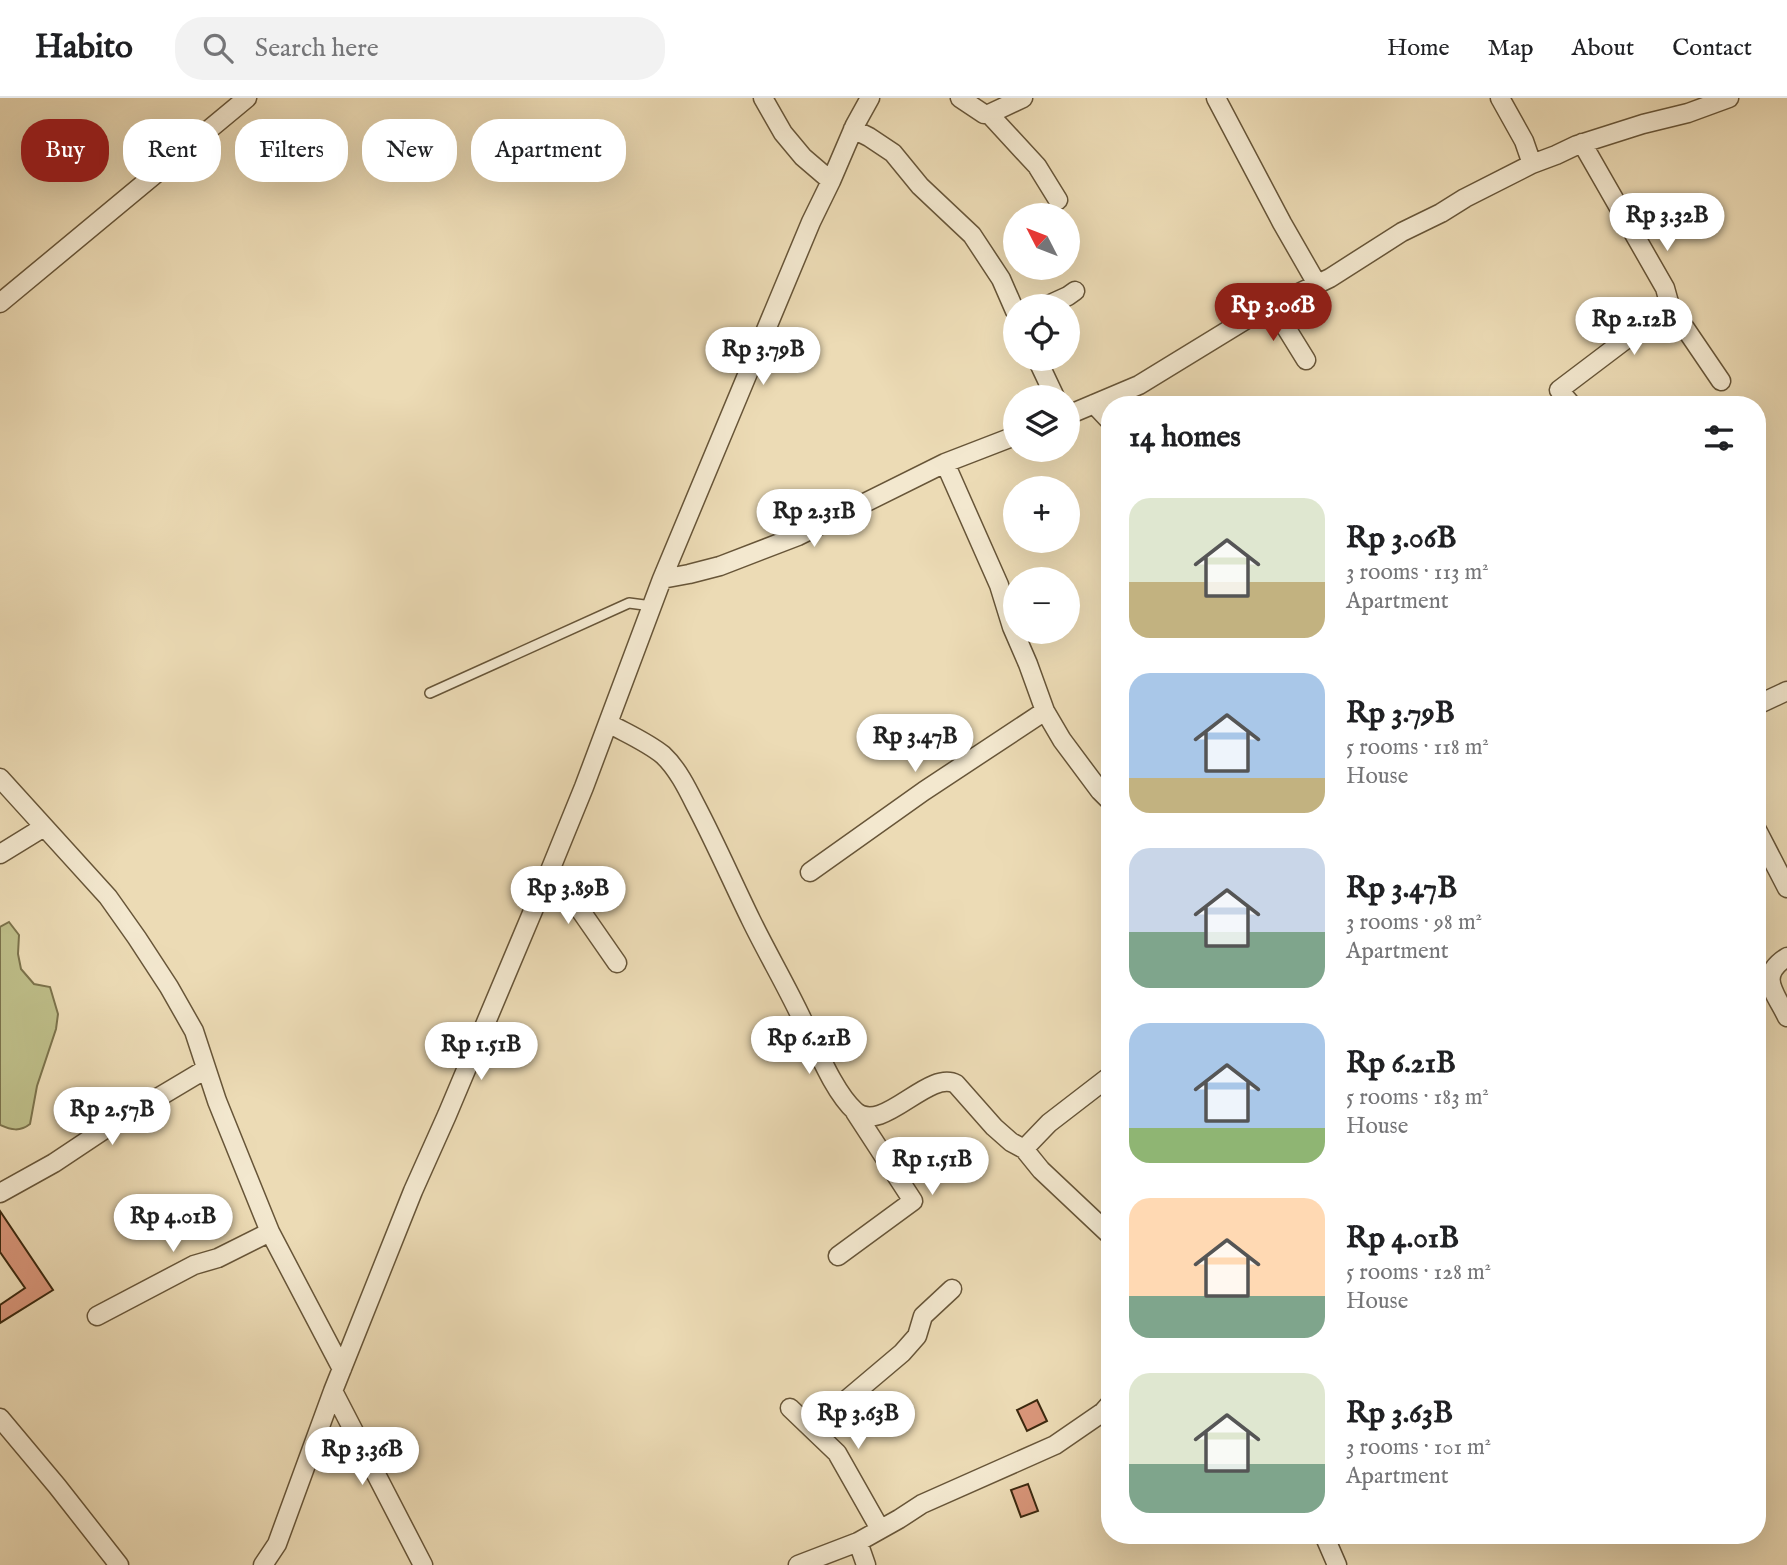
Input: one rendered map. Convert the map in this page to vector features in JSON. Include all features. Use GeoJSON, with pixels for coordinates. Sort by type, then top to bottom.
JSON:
{"type":"FeatureCollection","features":[{"type":"Feature","properties":{"kind":"street"},"geometry":{"type":"LineString","coordinates":[[0,303],[247,98]]}},
{"type":"Feature","properties":{"kind":"street"},"geometry":{"type":"LineString","coordinates":[[763,98],[783,133],[803,158],[831,181]]}},
{"type":"Feature","properties":{"kind":"street"},"geometry":{"type":"LineString","coordinates":[[263,1565],[277,1544],[333,1391],[413,1191],[551,868],[662,579],[811,222],[870,98]]}},
{"type":"Feature","properties":{"kind":"street"},"geometry":{"type":"LineString","coordinates":[[960,98],[981,113],[989,114],[1023,98]]}},
{"type":"Feature","properties":{"kind":"street"},"geometry":{"type":"LineString","coordinates":[[1216,98],[1317,284]]}},
{"type":"Feature","properties":{"kind":"street"},"geometry":{"type":"LineString","coordinates":[[1500,98],[1524,141],[1532,164]]}},
{"type":"Feature","properties":{"kind":"street"},"geometry":{"type":"LineString","coordinates":[[1113,396],[1139,385],[1255,314],[1317,284],[1402,232],[1532,164],[1582,143],[1688,113],[1729,98]]}},
{"type":"Feature","properties":{"kind":"street"},"geometry":{"type":"LineString","coordinates":[[989,114],[1037,166],[1058,200]]}},
{"type":"Feature","properties":{"kind":"street"},"geometry":{"type":"LineString","coordinates":[[853,129],[869,136],[893,153],[920,186],[972,235],[1001,279],[1008,294]]}},
{"type":"Feature","properties":{"kind":"street"},"geometry":{"type":"LineString","coordinates":[[1582,143],[1665,288],[1670,306],[1721,380]]}},
{"type":"Feature","properties":{"kind":"street"},"geometry":{"type":"LineString","coordinates":[[1071,294],[1075,291]]}},
{"type":"Feature","properties":{"kind":"street"},"geometry":{"type":"LineString","coordinates":[[1272,305],[1306,360]]}},
{"type":"Feature","properties":{"kind":"street"},"geometry":{"type":"LineString","coordinates":[[1564,396],[1559,390],[1670,306]]}},
{"type":"Feature","properties":{"kind":"street"},"geometry":{"type":"LineString","coordinates":[[1080,410],[1101,401]]}},
{"type":"Feature","properties":{"kind":"street"},"geometry":{"type":"LineString","coordinates":[[1094,404],[1101,411]]}},
{"type":"Feature","properties":{"kind":"street"},"geometry":{"type":"LineString","coordinates":[[662,579],[720,566],[798,536],[945,463],[1003,441]]}},
{"type":"Feature","properties":{"kind":"street"},"geometry":{"type":"LineString","coordinates":[[945,463],[999,585],[1012,627],[1045,711],[1062,740],[1101,787]]}},
{"type":"Feature","properties":{"kind":"street"},"geometry":{"type":"LineString","coordinates":[[1766,701],[1787,691]]}},
{"type":"Feature","properties":{"kind":"street"},"geometry":{"type":"LineString","coordinates":[[810,872],[924,791],[1045,711]]}},
{"type":"Feature","properties":{"kind":"street"},"geometry":{"type":"LineString","coordinates":[[608,723],[663,756],[687,788],[838,1091],[855,1111],[913,1200],[838,1256]]}},
{"type":"Feature","properties":{"kind":"street"},"geometry":{"type":"LineString","coordinates":[[0,778],[108,897],[169,987],[194,1031],[226,1126],[270,1232],[342,1369]]}},
{"type":"Feature","properties":{"kind":"street"},"geometry":{"type":"LineString","coordinates":[[0,854],[44,827]]}},
{"type":"Feature","properties":{"kind":"street"},"geometry":{"type":"LineString","coordinates":[[1766,847],[1787,888]]}},
{"type":"Feature","properties":{"kind":"street"},"geometry":{"type":"LineString","coordinates":[[551,868],[617,962]]}},
{"type":"Feature","properties":{"kind":"street"},"geometry":{"type":"LineString","coordinates":[[1787,957],[1776,964],[1770,976],[1787,1017]]}},
{"type":"Feature","properties":{"kind":"street"},"geometry":{"type":"LineString","coordinates":[[0,1193],[54,1163],[206,1069]]}},
{"type":"Feature","properties":{"kind":"street"},"geometry":{"type":"LineString","coordinates":[[855,1111],[870,1118],[893,1109],[928,1087],[950,1081],[956,1084],[994,1127],[1024,1149],[1041,1170],[1101,1227]]}},
{"type":"Feature","properties":{"kind":"street"},"geometry":{"type":"LineString","coordinates":[[1024,1149],[1049,1123],[1101,1083]]}},
{"type":"Feature","properties":{"kind":"street"},"geometry":{"type":"LineString","coordinates":[[97,1316],[194,1265],[218,1258],[270,1232]]}},
{"type":"Feature","properties":{"kind":"street"},"geometry":{"type":"LineString","coordinates":[[812,1429],[902,1353],[917,1336],[923,1316],[952,1289]]}},
{"type":"Feature","properties":{"kind":"street"},"geometry":{"type":"LineString","coordinates":[[333,1391],[423,1565]]}},
{"type":"Feature","properties":{"kind":"street"},"geometry":{"type":"LineString","coordinates":[[790,1408],[836,1453],[880,1529]]}},
{"type":"Feature","properties":{"kind":"street"},"geometry":{"type":"LineString","coordinates":[[798,1565],[858,1542],[922,1504],[1055,1445],[1101,1413]]}},
{"type":"Feature","properties":{"kind":"street"},"geometry":{"type":"LineString","coordinates":[[0,1418],[119,1565]]}},
{"type":"Feature","properties":{"kind":"street"},"geometry":{"type":"LineString","coordinates":[[858,1542],[866,1565]]}},
{"type":"Feature","properties":{"kind":"street"},"geometry":{"type":"LineString","coordinates":[[1328,1544],[1337,1565]]}},
{"type":"Feature","properties":{"kind":"lane"},"geometry":{"type":"LineString","coordinates":[[430,693],[629,603],[652,606]]}},
{"type":"Feature","properties":{"kind":"green space"},"geometry":{"type":"Polygon","coordinates":[[[9,922],[19,935],[18,954],[21,969],[34,984],[50,987],[58,1014],[56,1029],[37,1086],[30,1124],[15,1129],[0,1125],[0,927],[9,922]]]}},
{"type":"Feature","properties":{"kind":"building"},"geometry":{"type":"Polygon","coordinates":[[[0,1211],[53,1290],[0,1323],[0,1305],[25,1288],[0,1252],[0,1211]]]}},
{"type":"Feature","properties":{"kind":"building"},"geometry":{"type":"Polygon","coordinates":[[[1037,1400],[1047,1421],[1027,1431],[1017,1410],[1037,1400]]]}},
{"type":"Feature","properties":{"kind":"building"},"geometry":{"type":"Polygon","coordinates":[[[1028,1484],[1038,1511],[1021,1517],[1011,1490],[1028,1484]]]}}]}
